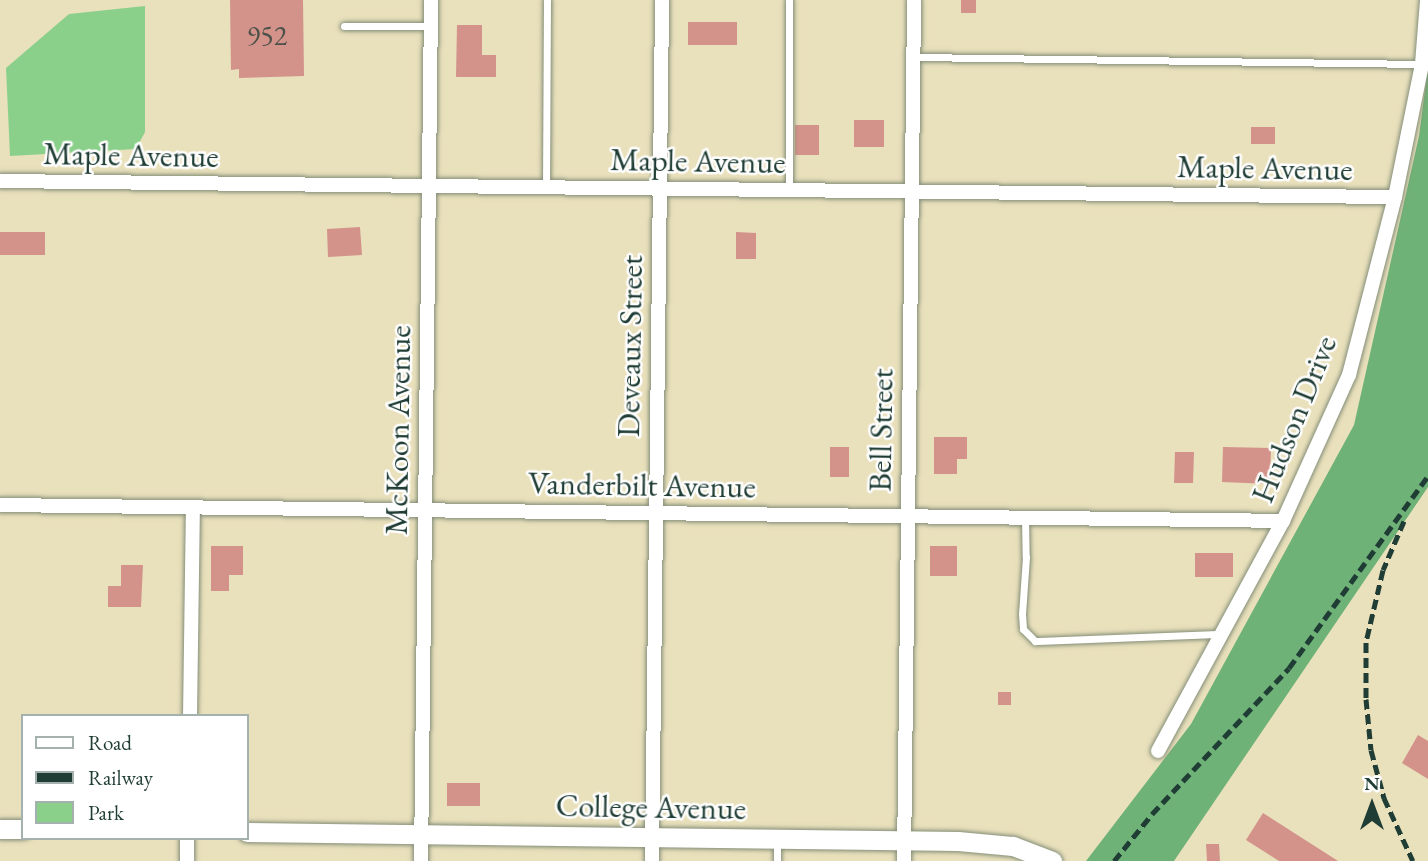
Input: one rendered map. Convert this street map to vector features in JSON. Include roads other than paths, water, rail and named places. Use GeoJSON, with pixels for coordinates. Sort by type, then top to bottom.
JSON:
{"type":"FeatureCollection","features":[{"type":"Feature","properties":{"kind":"main road"},"geometry":{"type":"LineString","coordinates":[[0,829],[21,829]]}},
{"type":"Feature","properties":{"kind":"main road","name":"College Avenue"},"geometry":{"type":"LineString","coordinates":[[248,832],[904,840],[1003,844],[1052,861]]}},
{"type":"Feature","properties":{"kind":"street","name":"McKoon Avenue"},"geometry":{"type":"LineString","coordinates":[[421,861],[431,0]]}},
{"type":"Feature","properties":{"kind":"street","name":"Deveaux Street"},"geometry":{"type":"LineString","coordinates":[[652,861],[662,0]]}},
{"type":"Feature","properties":{"kind":"street","name":"Bell Street"},"geometry":{"type":"LineString","coordinates":[[904,861],[914,0]]}},
{"type":"Feature","properties":{"kind":"street","name":"Hudson Drive"},"geometry":{"type":"LineString","coordinates":[[1158,751],[1283,522],[1349,375],[1395,197],[1422,64],[1427,0]]}},
{"type":"Feature","properties":{"kind":"street","name":"Maple Avenue"},"geometry":{"type":"LineString","coordinates":[[0,181],[1395,197]]}},
{"type":"Feature","properties":{"kind":"street","name":"Vanderbilt Avenue"},"geometry":{"type":"LineString","coordinates":[[0,505],[1283,522]]}},
{"type":"Feature","properties":{"kind":"street"},"geometry":{"type":"LineString","coordinates":[[190,714],[193,507]]}},
{"type":"Feature","properties":{"kind":"street"},"geometry":{"type":"LineString","coordinates":[[187,840],[187,861]]}},
{"type":"Feature","properties":{"kind":"lane"},"geometry":{"type":"LineString","coordinates":[[547,0],[547,187]]}},
{"type":"Feature","properties":{"kind":"lane"},"geometry":{"type":"LineString","coordinates":[[789,0],[789,190]]}},
{"type":"Feature","properties":{"kind":"lane"},"geometry":{"type":"LineString","coordinates":[[344,26],[430,26]]}},
{"type":"Feature","properties":{"kind":"lane"},"geometry":{"type":"LineString","coordinates":[[914,57],[1422,64]]}},
{"type":"Feature","properties":{"kind":"lane"},"geometry":{"type":"LineString","coordinates":[[1025,518],[1023,629],[1035,641],[1221,634]]}},
{"type":"Feature","properties":{"kind":"lane"},"geometry":{"type":"LineString","coordinates":[[777,838],[777,861]]}},
{"type":"Feature","properties":{"kind":"railway"},"geometry":{"type":"LineString","coordinates":[[1114,861],[1152,814],[1289,668],[1428,476]]}},
{"type":"Feature","properties":{"kind":"railway"},"geometry":{"type":"LineString","coordinates":[[1404,521],[1383,570],[1366,642],[1366,699],[1371,750],[1384,798],[1413,861]]}}]}
